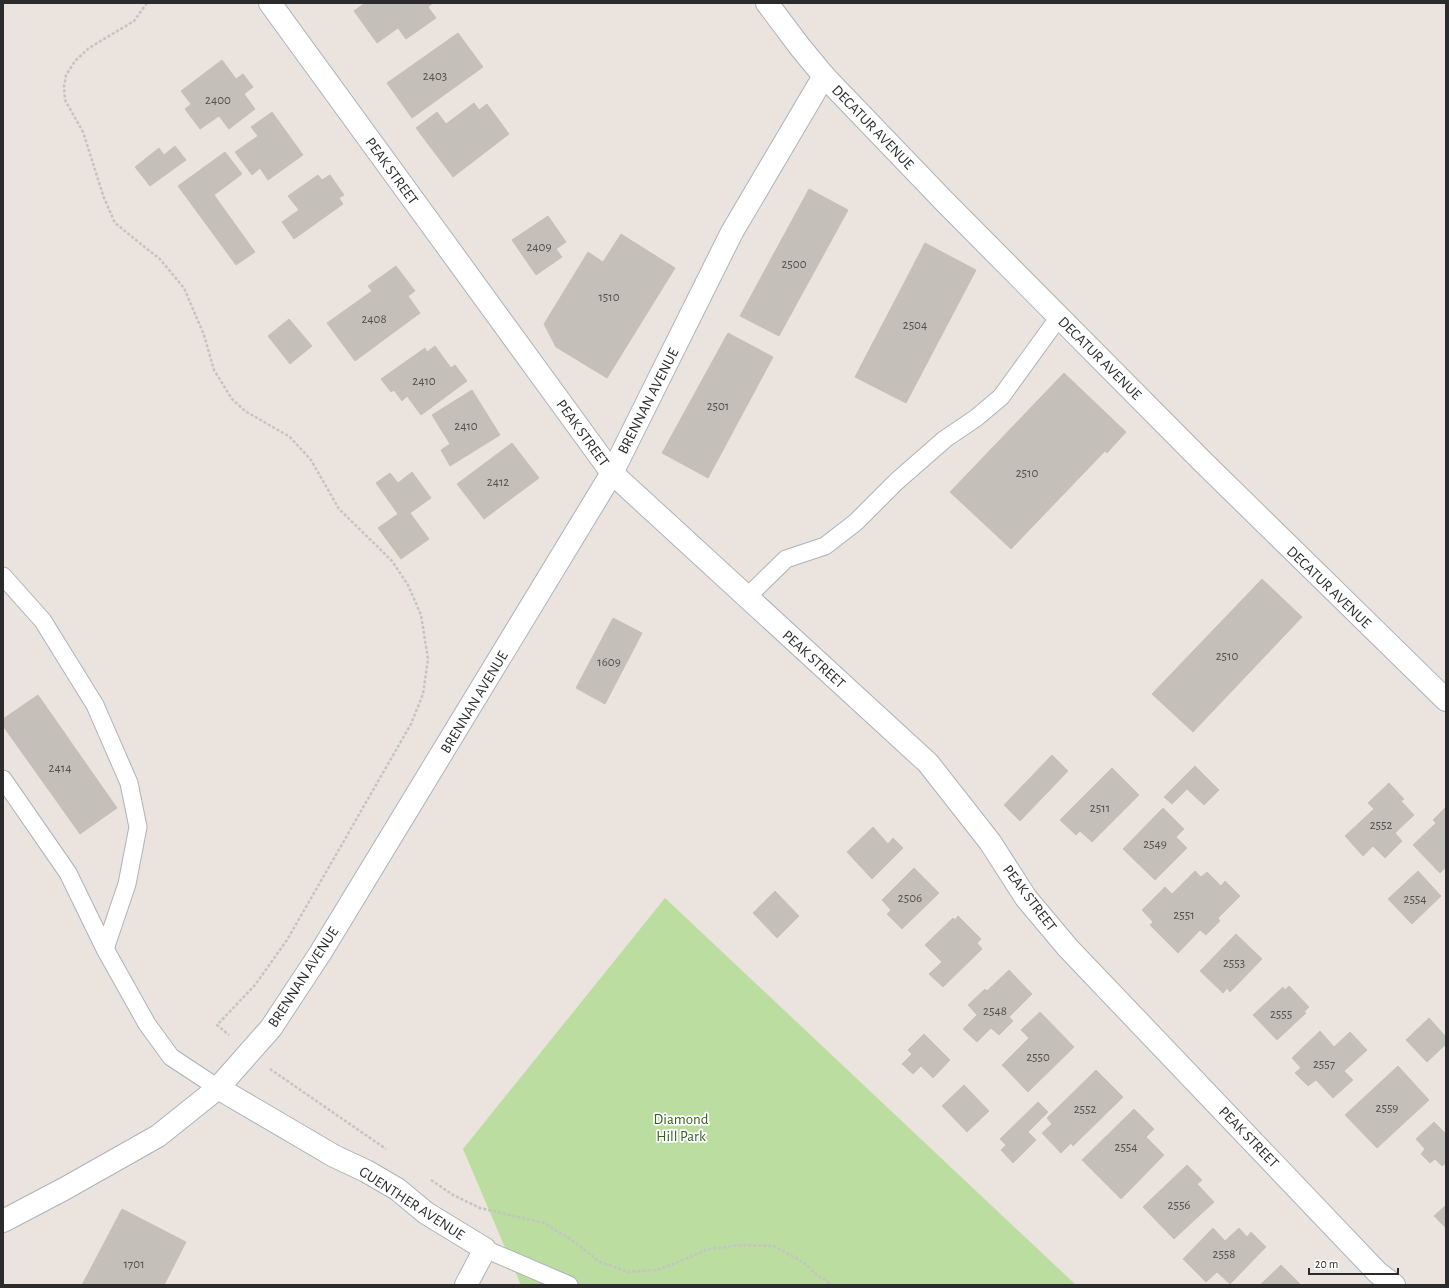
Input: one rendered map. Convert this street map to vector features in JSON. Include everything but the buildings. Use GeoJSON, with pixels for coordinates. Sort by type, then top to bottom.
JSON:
{"type":"FeatureCollection","features":[{"type":"Feature","properties":{"kind":"street","name":"PEAK STREET"},"geometry":{"type":"LineString","coordinates":[[270,3],[612,473],[928,763],[990,842],[1026,898],[1068,948],[1378,1273],[1394,1285]]}},
{"type":"Feature","properties":{"kind":"street","name":"DECATUR AVENUE"},"geometry":{"type":"LineString","coordinates":[[768,3],[800,47],[824,76],[946,202],[1203,462],[1446,700]]}},
{"type":"Feature","properties":{"kind":"street","name":"BRENNAN AVENUE"},"geometry":{"type":"LineString","coordinates":[[3,1220],[64,1189],[158,1136],[218,1088],[271,1028],[321,952],[612,473],[732,232],[824,76]]}},
{"type":"Feature","properties":{"kind":"street","name":"GUENTHER AVENUE"},"geometry":{"type":"LineString","coordinates":[[218,1088],[334,1156],[366,1171],[397,1189],[426,1213],[485,1249]]}},
{"type":"Feature","properties":{"kind":"street"},"geometry":{"type":"LineString","coordinates":[[466,1285],[485,1249]]}},
{"type":"Feature","properties":{"kind":"lane"},"geometry":{"type":"LineString","coordinates":[[747,597],[786,559],[825,546],[850,526],[897,481],[945,439],[976,418],[1001,397],[1059,317]]}},
{"type":"Feature","properties":{"kind":"lane"},"geometry":{"type":"LineString","coordinates":[[3,576],[43,621],[95,705],[129,783],[138,826],[127,884],[105,949]]}},
{"type":"Feature","properties":{"kind":"lane"},"geometry":{"type":"LineString","coordinates":[[3,779],[68,873],[105,949],[147,1024],[170,1057],[218,1088]]}},
{"type":"Feature","properties":{"kind":"lane","name":"GUENTHER AVENUE"},"geometry":{"type":"LineString","coordinates":[[485,1249],[569,1285]]}},
{"type":"Feature","properties":{"kind":"path"},"geometry":{"type":"LineString","coordinates":[[147,3],[134,21],[89,48],[75,60],[66,75],[64,87],[65,100],[83,132],[104,198],[115,223],[159,258],[184,288],[204,335],[214,370],[232,399],[245,411],[290,437],[311,460],[339,509],[392,561],[408,586],[421,615],[428,660],[423,694],[407,731],[287,940],[255,985],[217,1025],[278,1076],[388,1151]]}},
{"type":"Feature","properties":{"kind":"path"},"geometry":{"type":"LineString","coordinates":[[427,1178],[453,1195],[480,1208],[544,1223],[569,1238],[600,1262],[629,1272],[656,1270],[676,1263],[708,1248],[743,1245],[774,1246],[803,1262],[818,1276],[833,1285]]}},
{"type":"Feature","properties":{"kind":"green space","name":"Diamond Hill Park"},"geometry":{"type":"Polygon","coordinates":[[[665,898],[1076,1285],[521,1285],[463,1149],[665,898]]]}}]}
